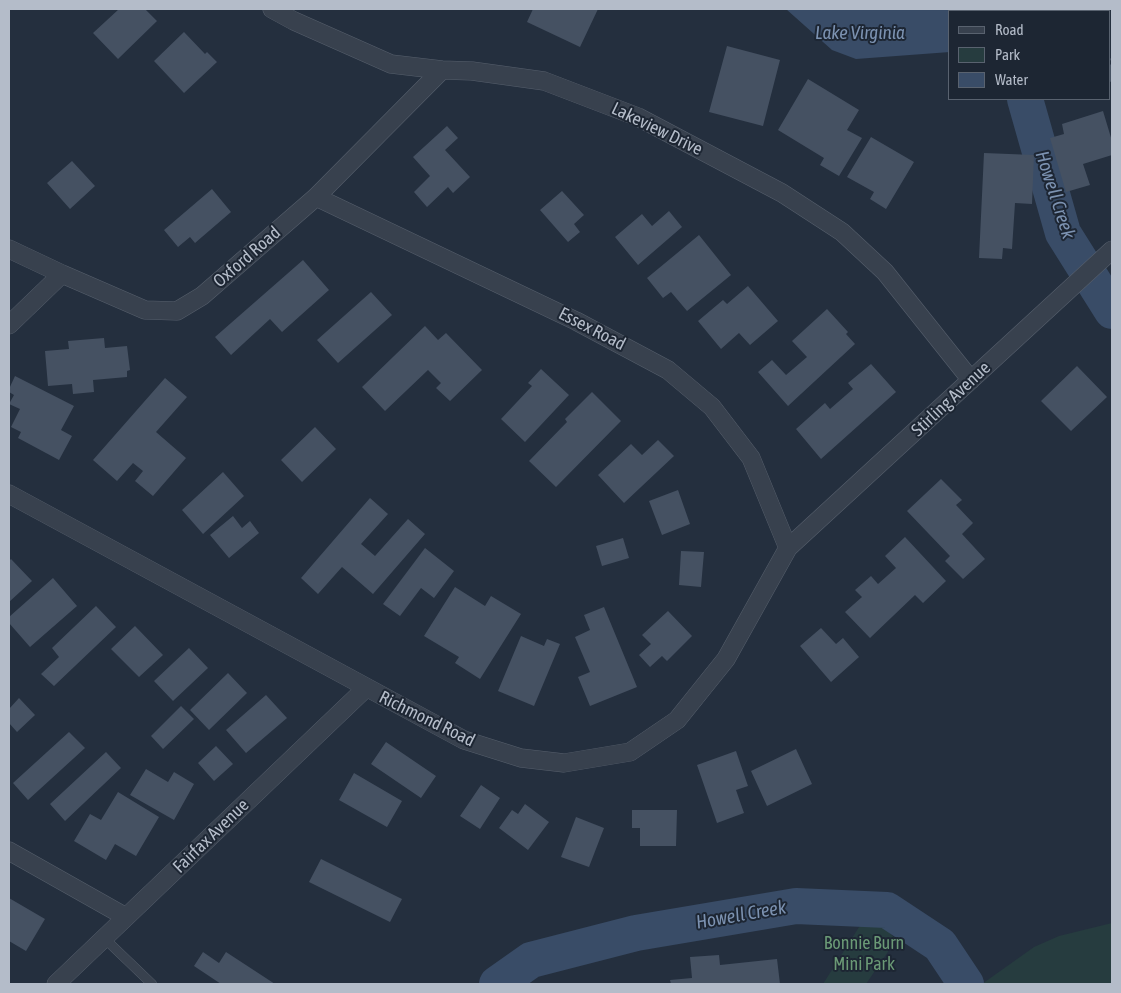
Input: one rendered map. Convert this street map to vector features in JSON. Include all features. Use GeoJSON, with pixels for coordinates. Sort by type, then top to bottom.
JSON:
{"type":"FeatureCollection","features":[{"type":"Feature","properties":{"kind":"street","name":"Lakeview Drive"},"geometry":{"type":"LineString","coordinates":[[272,9],[294,21],[391,64],[442,70],[472,71],[544,81],[638,117],[782,193],[842,232],[885,272],[972,380]]}},
{"type":"Feature","properties":{"kind":"street","name":"Oxford Road"},"geometry":{"type":"LineString","coordinates":[[9,249],[145,310],[178,311],[202,296],[316,196],[442,70]]}},
{"type":"Feature","properties":{"kind":"street","name":"Essex Road"},"geometry":{"type":"LineString","coordinates":[[316,196],[628,347],[668,370],[712,407],[751,458],[788,548]]}},
{"type":"Feature","properties":{"kind":"street","name":"Stirling Avenue"},"geometry":{"type":"LineString","coordinates":[[788,548],[1112,250]]}},
{"type":"Feature","properties":{"kind":"street"},"geometry":{"type":"LineString","coordinates":[[9,325],[62,274]]}},
{"type":"Feature","properties":{"kind":"street","name":"Richmond Road"},"geometry":{"type":"LineString","coordinates":[[9,494],[464,740],[521,758],[564,763],[630,752],[677,720],[726,659],[788,548]]}},
{"type":"Feature","properties":{"kind":"street","name":"Fairfax Avenue"},"geometry":{"type":"LineString","coordinates":[[62,983],[104,938],[366,688]]}},
{"type":"Feature","properties":{"kind":"street"},"geometry":{"type":"LineString","coordinates":[[9,852],[126,917]]}},
{"type":"Feature","properties":{"kind":"lane"},"geometry":{"type":"LineString","coordinates":[[104,938],[152,984]]}},
{"type":"Feature","properties":{"kind":"green space"},"geometry":{"type":"Polygon","coordinates":[[[1112,923],[1112,984],[982,984],[1034,947],[1059,936],[1112,923]]]}},
{"type":"Feature","properties":{"kind":"green space","name":"Bonnie Burn Mini Park"},"geometry":{"type":"Polygon","coordinates":[[[861,924],[883,925],[896,940],[866,984],[823,984],[861,924]]]}},
{"type":"Feature","properties":{"kind":"water","name":"Lake Virginia"},"geometry":{"type":"Polygon","coordinates":[[[786,9],[1054,9],[948,10],[948,52],[856,59],[832,50],[786,9]]]}},
{"type":"Feature","properties":{"kind":"building"},"geometry":{"type":"Polygon","coordinates":[[[119,9],[145,9],[157,21],[118,59],[93,33],[119,9]]]}},
{"type":"Feature","properties":{"kind":"building"},"geometry":{"type":"Polygon","coordinates":[[[533,9],[598,9],[580,47],[527,22],[533,9]]]}},
{"type":"Feature","properties":{"kind":"building"},"geometry":{"type":"Polygon","coordinates":[[[184,32],[205,54],[207,52],[217,62],[184,93],[154,61],[184,32]]]}},
{"type":"Feature","properties":{"kind":"building"},"geometry":{"type":"Polygon","coordinates":[[[727,46],[780,60],[763,126],[709,112],[727,46]]]}},
{"type":"Feature","properties":{"kind":"building"},"geometry":{"type":"Polygon","coordinates":[[[1112,63],[1111,82],[1111,64],[1112,63]]]}},
{"type":"Feature","properties":{"kind":"building"},"geometry":{"type":"Polygon","coordinates":[[[808,79],[859,110],[847,130],[862,138],[839,176],[820,165],[824,158],[778,130],[808,79]]]}},
{"type":"Feature","properties":{"kind":"building"},"geometry":{"type":"Polygon","coordinates":[[[1103,111],[1112,141],[1112,155],[1083,164],[1090,185],[1066,192],[1050,138],[1064,134],[1062,124],[1103,111]]]}},
{"type":"Feature","properties":{"kind":"building"},"geometry":{"type":"Polygon","coordinates":[[[447,126],[458,138],[445,150],[470,177],[453,193],[448,187],[427,207],[414,192],[430,176],[413,157],[447,126]]]}},
{"type":"Feature","properties":{"kind":"building"},"geometry":{"type":"Polygon","coordinates":[[[871,137],[914,162],[886,209],[870,199],[874,192],[847,177],[871,137]]]}},
{"type":"Feature","properties":{"kind":"building"},"geometry":{"type":"Polygon","coordinates":[[[984,153],[1034,155],[1032,204],[1015,203],[1012,249],[1003,248],[1002,259],[979,258],[984,153]]]}},
{"type":"Feature","properties":{"kind":"building"},"geometry":{"type":"Polygon","coordinates":[[[72,161],[95,186],[70,209],[47,183],[72,161]]]}},
{"type":"Feature","properties":{"kind":"building"},"geometry":{"type":"Polygon","coordinates":[[[212,189],[231,212],[195,243],[190,237],[178,247],[164,230],[212,189]]]}},
{"type":"Feature","properties":{"kind":"building"},"geometry":{"type":"Polygon","coordinates":[[[562,191],[584,215],[574,224],[580,232],[568,242],[540,210],[562,191]]]}},
{"type":"Feature","properties":{"kind":"building"},"geometry":{"type":"Polygon","coordinates":[[[669,211],[682,227],[638,265],[615,237],[642,214],[652,226],[669,211]]]}},
{"type":"Feature","properties":{"kind":"building"},"geometry":{"type":"Polygon","coordinates":[[[699,235],[731,275],[687,311],[671,292],[663,298],[647,278],[699,235]]]}},
{"type":"Feature","properties":{"kind":"building"},"geometry":{"type":"Polygon","coordinates":[[[303,260],[329,290],[282,332],[270,319],[231,355],[215,337],[303,260]]]}},
{"type":"Feature","properties":{"kind":"building"},"geometry":{"type":"Polygon","coordinates":[[[748,286],[778,321],[750,345],[739,333],[721,349],[698,321],[723,300],[727,304],[748,286]]]}},
{"type":"Feature","properties":{"kind":"building"},"geometry":{"type":"Polygon","coordinates":[[[371,292],[392,315],[338,363],[317,340],[371,292]]]}},
{"type":"Feature","properties":{"kind":"building"},"geometry":{"type":"Polygon","coordinates":[[[827,309],[848,332],[846,334],[855,344],[788,406],[758,372],[772,360],[786,375],[807,357],[792,341],[827,309]]]}},
{"type":"Feature","properties":{"kind":"building"},"geometry":{"type":"Polygon","coordinates":[[[425,326],[438,340],[446,333],[482,370],[450,401],[436,388],[441,383],[428,370],[385,411],[362,387],[425,326]]]}},
{"type":"Feature","properties":{"kind":"building"},"geometry":{"type":"Polygon","coordinates":[[[104,338],[105,348],[127,346],[130,370],[127,371],[127,377],[93,380],[94,392],[73,394],[72,384],[48,386],[45,351],[69,349],[68,341],[104,338]]]}},
{"type":"Feature","properties":{"kind":"building"},"geometry":{"type":"Polygon","coordinates":[[[871,364],[896,392],[821,459],[796,429],[825,403],[830,409],[853,389],[848,383],[871,364]]]}},
{"type":"Feature","properties":{"kind":"building"},"geometry":{"type":"Polygon","coordinates":[[[1077,366],[1107,397],[1071,431],[1041,401],[1077,366]]]}},
{"type":"Feature","properties":{"kind":"building"},"geometry":{"type":"Polygon","coordinates":[[[541,369],[569,395],[525,442],[501,419],[532,386],[528,383],[541,369]]]}},
{"type":"Feature","properties":{"kind":"building"},"geometry":{"type":"Polygon","coordinates":[[[15,376],[74,406],[61,430],[72,436],[59,460],[18,438],[21,432],[11,427],[20,409],[9,404],[14,395],[9,392],[9,389],[15,376]]]}},
{"type":"Feature","properties":{"kind":"building"},"geometry":{"type":"Polygon","coordinates":[[[165,378],[187,397],[156,432],[186,458],[153,496],[135,481],[143,471],[133,463],[117,481],[93,460],[165,378]]]}},
{"type":"Feature","properties":{"kind":"building"},"geometry":{"type":"Polygon","coordinates":[[[592,392],[621,421],[556,487],[529,461],[567,422],[565,419],[592,392]]]}},
{"type":"Feature","properties":{"kind":"building"},"geometry":{"type":"Polygon","coordinates":[[[315,427],[336,449],[302,482],[281,460],[315,427]]]}},
{"type":"Feature","properties":{"kind":"building"},"geometry":{"type":"Polygon","coordinates":[[[658,440],[674,456],[624,503],[598,475],[631,444],[642,455],[658,440]]]}},
{"type":"Feature","properties":{"kind":"building"},"geometry":{"type":"Polygon","coordinates":[[[223,472],[244,496],[203,534],[182,510],[223,472]]]}},
{"type":"Feature","properties":{"kind":"building"},"geometry":{"type":"Polygon","coordinates":[[[941,479],[962,500],[956,505],[973,523],[962,534],[985,559],[963,579],[945,561],[950,556],[907,511],[941,479]]]}},
{"type":"Feature","properties":{"kind":"building"},"geometry":{"type":"Polygon","coordinates":[[[678,490],[690,524],[662,535],[649,501],[678,490]]]}},
{"type":"Feature","properties":{"kind":"building"},"geometry":{"type":"Polygon","coordinates":[[[370,498],[388,514],[361,544],[375,556],[408,519],[425,534],[373,594],[342,567],[318,594],[301,578],[370,498]]]}},
{"type":"Feature","properties":{"kind":"building"},"geometry":{"type":"Polygon","coordinates":[[[233,516],[242,528],[250,521],[259,533],[229,558],[210,535],[233,516]]]}},
{"type":"Feature","properties":{"kind":"building"},"geometry":{"type":"Polygon","coordinates":[[[905,537],[946,581],[923,603],[915,595],[870,638],[845,612],[862,597],[855,590],[871,576],[878,584],[896,568],[885,556],[905,537]]]}},
{"type":"Feature","properties":{"kind":"building"},"geometry":{"type":"Polygon","coordinates":[[[623,538],[629,558],[602,566],[596,546],[623,538]]]}},
{"type":"Feature","properties":{"kind":"building"},"geometry":{"type":"Polygon","coordinates":[[[425,548],[454,571],[434,598],[421,588],[400,616],[383,604],[425,548]]]}},
{"type":"Feature","properties":{"kind":"building"},"geometry":{"type":"Polygon","coordinates":[[[681,551],[704,552],[701,587],[679,585],[681,551]]]}},
{"type":"Feature","properties":{"kind":"building"},"geometry":{"type":"Polygon","coordinates":[[[11,559],[32,581],[9,602],[9,561],[11,559]]]}},
{"type":"Feature","properties":{"kind":"building"},"geometry":{"type":"Polygon","coordinates":[[[53,578],[77,606],[30,647],[9,623],[9,617],[53,578]]]}},
{"type":"Feature","properties":{"kind":"building"},"geometry":{"type":"Polygon","coordinates":[[[455,587],[485,606],[491,596],[521,614],[480,679],[455,663],[459,657],[424,636],[455,587]]]}},
{"type":"Feature","properties":{"kind":"building"},"geometry":{"type":"Polygon","coordinates":[[[96,606],[116,627],[54,686],[41,674],[59,657],[52,648],[96,606]]]}},
{"type":"Feature","properties":{"kind":"building"},"geometry":{"type":"Polygon","coordinates":[[[604,607],[637,687],[590,706],[578,677],[590,672],[575,637],[590,630],[584,615],[604,607]]]}},
{"type":"Feature","properties":{"kind":"building"},"geometry":{"type":"Polygon","coordinates":[[[668,611],[692,636],[667,661],[662,656],[650,667],[639,655],[651,644],[642,635],[668,611]]]}},
{"type":"Feature","properties":{"kind":"building"},"geometry":{"type":"Polygon","coordinates":[[[135,626],[163,655],[139,677],[111,649],[135,626]]]}},
{"type":"Feature","properties":{"kind":"building"},"geometry":{"type":"Polygon","coordinates":[[[821,628],[836,644],[843,638],[859,657],[831,682],[800,646],[821,628]]]}},
{"type":"Feature","properties":{"kind":"building"},"geometry":{"type":"Polygon","coordinates":[[[521,636],[544,646],[547,639],[560,644],[534,706],[498,691],[521,636]]]}},
{"type":"Feature","properties":{"kind":"building"},"geometry":{"type":"Polygon","coordinates":[[[189,648],[208,668],[173,701],[154,681],[189,648]]]}},
{"type":"Feature","properties":{"kind":"building"},"geometry":{"type":"Polygon","coordinates":[[[228,673],[247,693],[209,730],[190,710],[228,673]]]}},
{"type":"Feature","properties":{"kind":"building"},"geometry":{"type":"Polygon","coordinates":[[[266,695],[287,718],[246,753],[226,730],[266,695]]]}},
{"type":"Feature","properties":{"kind":"building"},"geometry":{"type":"Polygon","coordinates":[[[19,698],[35,715],[17,732],[9,723],[9,709],[19,698]]]}},
{"type":"Feature","properties":{"kind":"building"},"geometry":{"type":"Polygon","coordinates":[[[181,706],[194,719],[163,749],[151,736],[181,706]]]}},
{"type":"Feature","properties":{"kind":"building"},"geometry":{"type":"Polygon","coordinates":[[[69,732],[85,748],[28,800],[13,783],[69,732]]]}},
{"type":"Feature","properties":{"kind":"building"},"geometry":{"type":"Polygon","coordinates":[[[386,742],[436,776],[421,798],[371,764],[386,742]]]}},
{"type":"Feature","properties":{"kind":"building"},"geometry":{"type":"Polygon","coordinates":[[[216,746],[233,764],[214,781],[198,763],[216,746]]]}},
{"type":"Feature","properties":{"kind":"building"},"geometry":{"type":"Polygon","coordinates":[[[796,749],[812,784],[767,806],[751,771],[796,749]]]}},
{"type":"Feature","properties":{"kind":"building"},"geometry":{"type":"Polygon","coordinates":[[[736,751],[748,786],[736,790],[744,813],[717,823],[697,765],[736,751]]]}},
{"type":"Feature","properties":{"kind":"building"},"geometry":{"type":"Polygon","coordinates":[[[106,752],[121,768],[65,821],[50,804],[106,752]]]}},
{"type":"Feature","properties":{"kind":"building"},"geometry":{"type":"Polygon","coordinates":[[[146,769],[168,782],[174,772],[194,784],[174,820],[130,795],[146,769]]]}},
{"type":"Feature","properties":{"kind":"building"},"geometry":{"type":"Polygon","coordinates":[[[354,773],[402,801],[387,827],[339,800],[354,773]]]}},
{"type":"Feature","properties":{"kind":"building"},"geometry":{"type":"Polygon","coordinates":[[[481,785],[500,798],[480,829],[460,816],[481,785]]]}},
{"type":"Feature","properties":{"kind":"building"},"geometry":{"type":"Polygon","coordinates":[[[118,792],[159,817],[136,856],[115,844],[106,860],[74,841],[90,814],[101,820],[118,792]]]}},
{"type":"Feature","properties":{"kind":"building"},"geometry":{"type":"Polygon","coordinates":[[[525,804],[549,822],[528,850],[499,828],[512,810],[518,814],[525,804]]]}},
{"type":"Feature","properties":{"kind":"building"},"geometry":{"type":"Polygon","coordinates":[[[632,810],[677,810],[676,846],[640,846],[640,828],[632,828],[632,810]]]}},
{"type":"Feature","properties":{"kind":"building"},"geometry":{"type":"Polygon","coordinates":[[[576,817],[604,828],[589,867],[561,857],[576,817]]]}},
{"type":"Feature","properties":{"kind":"building"},"geometry":{"type":"Polygon","coordinates":[[[321,859],[402,899],[390,922],[309,882],[321,859]]]}},
{"type":"Feature","properties":{"kind":"building"},"geometry":{"type":"Polygon","coordinates":[[[9,898],[45,919],[26,951],[9,941],[9,898]]]}},
{"type":"Feature","properties":{"kind":"building"},"geometry":{"type":"Polygon","coordinates":[[[203,952],[219,963],[226,952],[275,984],[221,984],[194,966],[203,952]]]}},
{"type":"Feature","properties":{"kind":"building"},"geometry":{"type":"Polygon","coordinates":[[[719,955],[720,965],[777,959],[780,984],[671,984],[670,980],[692,978],[690,957],[719,955]]]}},
{"type":"Feature","properties":{"kind":"waterway","name":"Howell Creek"},"geometry":{"type":"LineString","coordinates":[[1025,100],[1063,233],[1112,311]]}},
{"type":"Feature","properties":{"kind":"waterway","name":"Howell Creek"},"geometry":{"type":"LineString","coordinates":[[497,984],[531,960],[636,933],[796,906],[887,910],[940,945],[966,984]]}}]}
